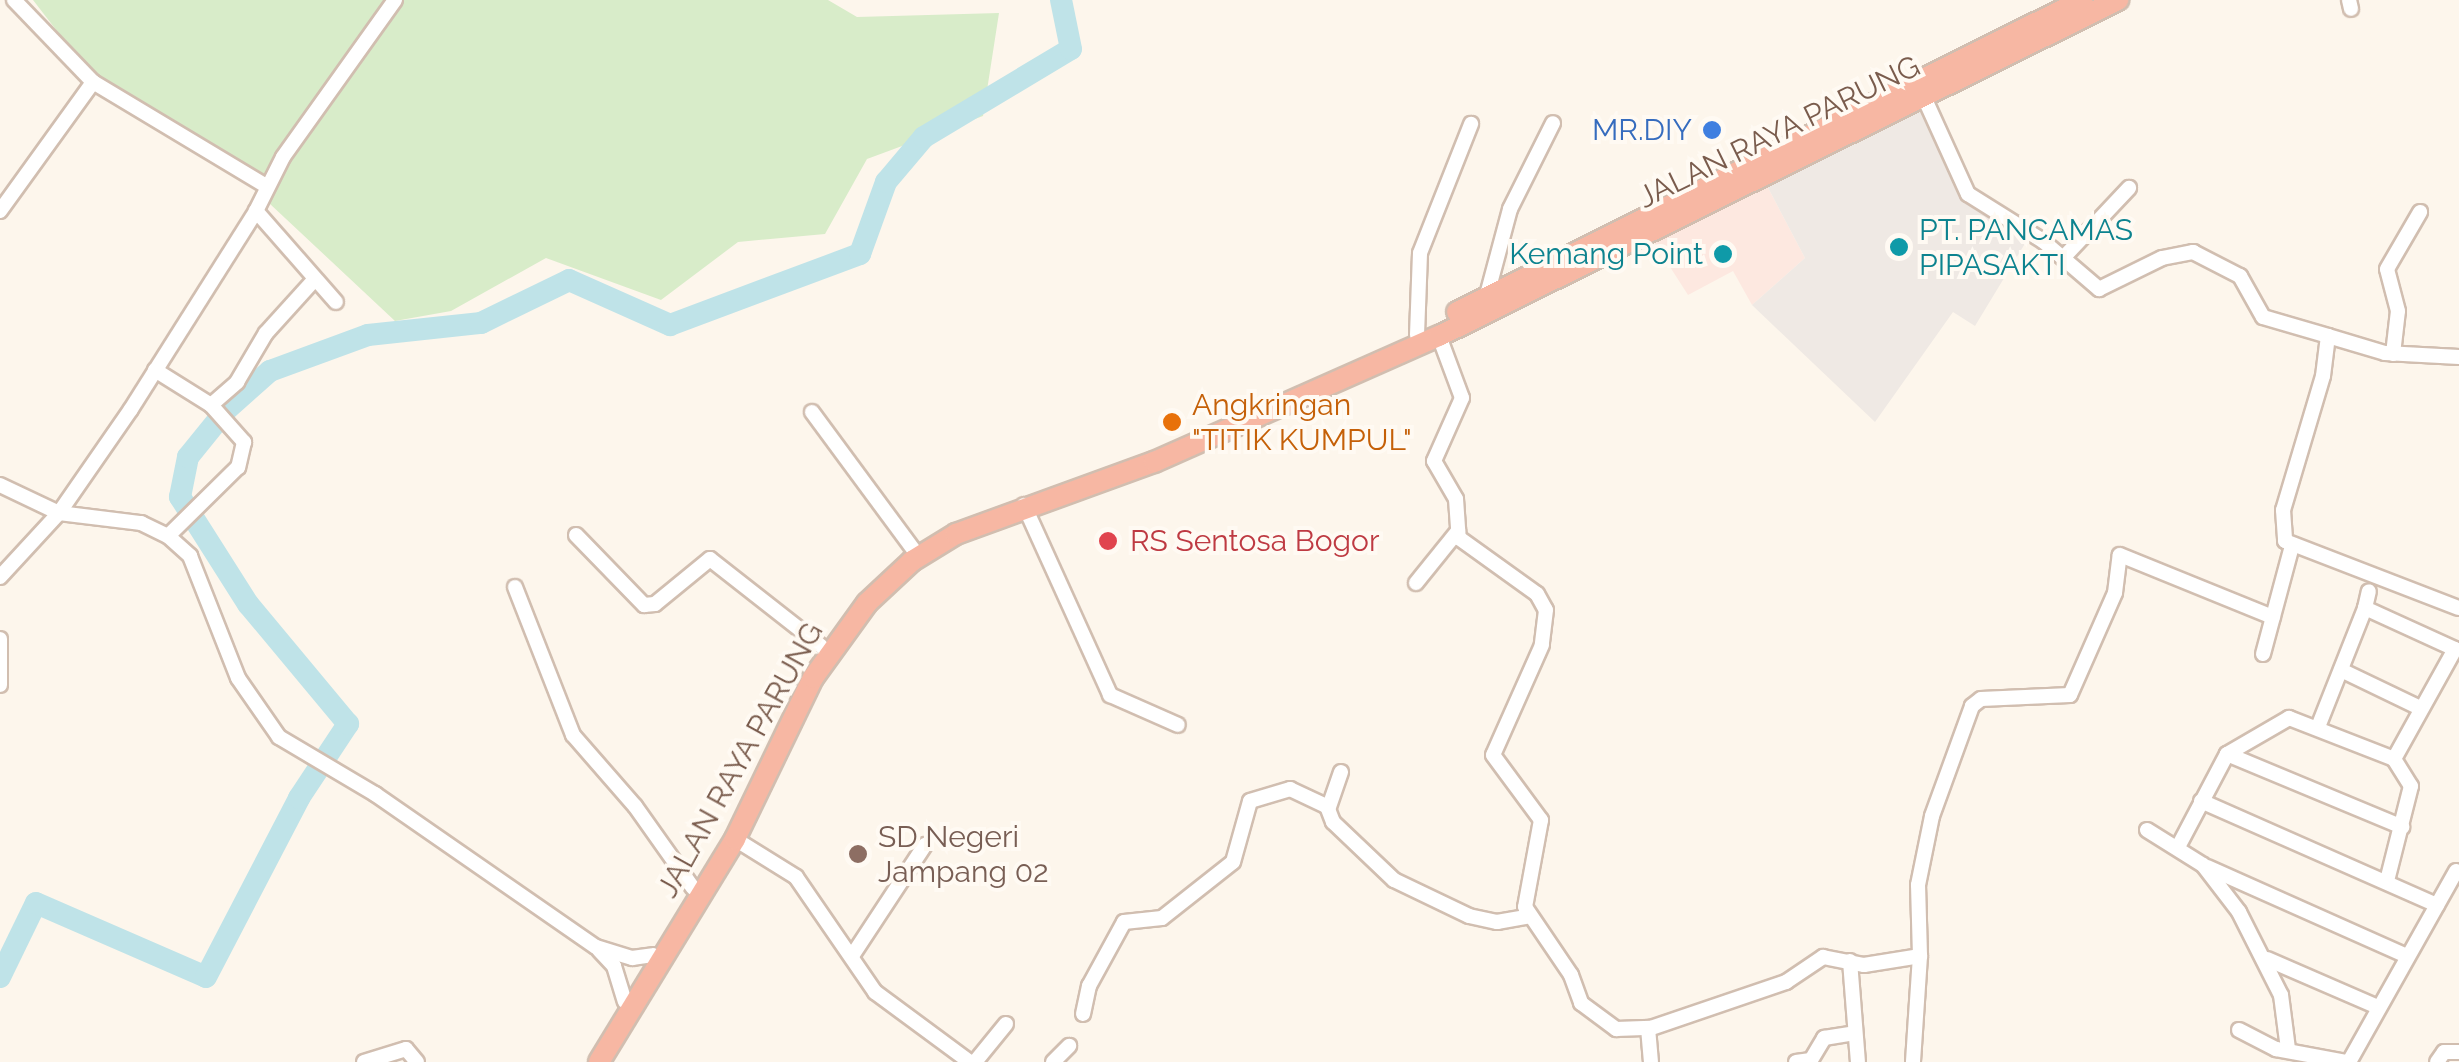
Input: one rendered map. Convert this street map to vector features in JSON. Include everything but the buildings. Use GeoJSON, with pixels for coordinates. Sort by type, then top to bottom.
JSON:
{"type":"FeatureCollection","features":[{"type":"Feature","properties":{"kind":"highway","name":"JALAN RAYA PARUNG"},"geometry":{"type":"LineString","coordinates":[[586,1062],[692,888],[821,646],[859,597],[914,550],[951,524],[1104,473],[1417,335],[1487,295],[2082,0]]}},
{"type":"Feature","properties":{"kind":"highway","name":"JALAN RAYA PARUNG"},"geometry":{"type":"LineString","coordinates":[[599,1062],[735,838],[813,678],[867,603],[912,561],[956,534],[1439,336],[2118,0]]}},
{"type":"Feature","properties":{"kind":"street"},"geometry":{"type":"LineString","coordinates":[[14,0],[93,82],[266,186]]}},
{"type":"Feature","properties":{"kind":"street"},"geometry":{"type":"LineString","coordinates":[[0,577],[59,513],[156,370],[256,211],[266,186],[395,0]]}},
{"type":"Feature","properties":{"kind":"street"},"geometry":{"type":"LineString","coordinates":[[0,211],[93,82]]}},
{"type":"Feature","properties":{"kind":"street"},"geometry":{"type":"LineString","coordinates":[[1923,95],[1968,194],[2064,258],[2099,289],[2162,258],[2193,252],[2240,276],[2263,317],[2393,354],[2459,357]]}},
{"type":"Feature","properties":{"kind":"street"},"geometry":{"type":"LineString","coordinates":[[1487,295],[1510,210],[1553,123]]}},
{"type":"Feature","properties":{"kind":"street"},"geometry":{"type":"LineString","coordinates":[[1417,335],[1420,253],[1471,124]]}},
{"type":"Feature","properties":{"kind":"street"},"geometry":{"type":"LineString","coordinates":[[2064,258],[2129,188]]}},
{"type":"Feature","properties":{"kind":"street"},"geometry":{"type":"LineString","coordinates":[[256,211],[336,302]]}},
{"type":"Feature","properties":{"kind":"street"},"geometry":{"type":"LineString","coordinates":[[2393,354],[2398,311],[2387,269],[2420,212]]}},
{"type":"Feature","properties":{"kind":"street"},"geometry":{"type":"LineString","coordinates":[[212,406],[237,382],[266,334],[314,280]]}},
{"type":"Feature","properties":{"kind":"street"},"geometry":{"type":"LineString","coordinates":[[1439,336],[1462,398],[1434,461],[1456,499],[1458,531],[1464,544],[1537,594],[1546,610],[1542,645],[1492,748],[1541,820],[1542,841],[1524,897],[1530,916],[1597,1020],[1616,1029],[1648,1028],[1786,982],[1823,957],[1850,961],[1920,956]]}},
{"type":"Feature","properties":{"kind":"street"},"geometry":{"type":"LineString","coordinates":[[2328,336],[2323,376],[2283,510],[2283,535],[2292,546],[2459,608]]}},
{"type":"Feature","properties":{"kind":"street"},"geometry":{"type":"LineString","coordinates":[[156,370],[231,423],[244,454],[206,501],[168,536]]}},
{"type":"Feature","properties":{"kind":"street"},"geometry":{"type":"LineString","coordinates":[[812,412],[914,550]]}},
{"type":"Feature","properties":{"kind":"street"},"geometry":{"type":"LineString","coordinates":[[0,485],[59,513],[141,523],[168,536],[190,556],[256,712],[304,757],[336,774],[596,947],[614,966],[625,1001]]}},
{"type":"Feature","properties":{"kind":"street"},"geometry":{"type":"LineString","coordinates":[[1024,506],[1053,557],[1066,606],[1110,695],[1178,725]]}},
{"type":"Feature","properties":{"kind":"street"},"geometry":{"type":"LineString","coordinates":[[1416,582],[1458,531]]}},
{"type":"Feature","properties":{"kind":"street"},"geometry":{"type":"LineString","coordinates":[[576,535],[644,604],[655,604],[710,559],[821,646]]}},
{"type":"Feature","properties":{"kind":"street"},"geometry":{"type":"LineString","coordinates":[[2263,654],[2292,546]]}},
{"type":"Feature","properties":{"kind":"street"},"geometry":{"type":"LineString","coordinates":[[1913,1062],[1920,956],[1918,885],[1932,816],[1972,706],[1981,699],[2070,695],[2115,593],[2120,556],[2273,617]]}},
{"type":"Feature","properties":{"kind":"street"},"geometry":{"type":"LineString","coordinates":[[516,587],[573,735],[635,806],[692,888]]}},
{"type":"Feature","properties":{"kind":"street"},"geometry":{"type":"LineString","coordinates":[[2318,727],[2369,591]]}},
{"type":"Feature","properties":{"kind":"street"},"geometry":{"type":"LineString","coordinates":[[2365,608],[2455,649],[2394,759]]}},
{"type":"Feature","properties":{"kind":"street"},"geometry":{"type":"LineString","coordinates":[[0,639],[0,684]]}},
{"type":"Feature","properties":{"kind":"street"},"geometry":{"type":"LineString","coordinates":[[2341,670],[2420,708]]}},
{"type":"Feature","properties":{"kind":"street"},"geometry":{"type":"LineString","coordinates":[[2178,847],[2227,754],[2289,718],[2394,759],[2411,786],[2387,881]]}},
{"type":"Feature","properties":{"kind":"street"},"geometry":{"type":"LineString","coordinates":[[2227,754],[2402,827]]}},
{"type":"Feature","properties":{"kind":"street"},"geometry":{"type":"LineString","coordinates":[[1328,808],[1341,772]]}},
{"type":"Feature","properties":{"kind":"street"},"geometry":{"type":"LineString","coordinates":[[1083,1014],[1089,986],[1124,922],[1162,918],[1233,862],[1250,802],[1290,789],[1328,808],[1336,826],[1394,880],[1469,916],[1496,922],[1530,916]]}},
{"type":"Feature","properties":{"kind":"street"},"geometry":{"type":"LineString","coordinates":[[2200,801],[2437,905]]}},
{"type":"Feature","properties":{"kind":"street"},"geometry":{"type":"LineString","coordinates":[[2147,830],[2203,865],[2407,956]]}},
{"type":"Feature","properties":{"kind":"street"},"geometry":{"type":"LineString","coordinates":[[735,838],[796,877],[875,992],[973,1062],[1006,1024]]}},
{"type":"Feature","properties":{"kind":"street"},"geometry":{"type":"LineString","coordinates":[[852,956],[925,845]]}},
{"type":"Feature","properties":{"kind":"street"},"geometry":{"type":"LineString","coordinates":[[2203,865],[2267,959],[2288,1049]]}},
{"type":"Feature","properties":{"kind":"street"},"geometry":{"type":"LineString","coordinates":[[2239,1030],[2288,1049],[2348,1062],[2456,871]]}},
{"type":"Feature","properties":{"kind":"street"},"geometry":{"type":"LineString","coordinates":[[596,947],[632,958],[653,954]]}},
{"type":"Feature","properties":{"kind":"street"},"geometry":{"type":"LineString","coordinates":[[2267,959],[2378,1007]]}},
{"type":"Feature","properties":{"kind":"street"},"geometry":{"type":"LineString","coordinates":[[1850,961],[1858,1062]]}},
{"type":"Feature","properties":{"kind":"street"},"geometry":{"type":"LineString","coordinates":[[1648,1028],[1651,1062]]}},
{"type":"Feature","properties":{"kind":"street"},"geometry":{"type":"LineString","coordinates":[[1796,1062],[1811,1060],[1824,1038],[1855,1034]]}},
{"type":"Feature","properties":{"kind":"street"},"geometry":{"type":"LineString","coordinates":[[1053,1062],[1069,1046]]}},
{"type":"Feature","properties":{"kind":"street"},"geometry":{"type":"LineString","coordinates":[[364,1062],[406,1049],[417,1062]]}},
{"type":"Feature","properties":{"kind":"street"},"geometry":{"type":"LineString","coordinates":[[2437,1062],[2444,1052],[2459,1052]]}},
{"type":"Feature","properties":{"kind":"shaded area"},"geometry":{"type":"Polygon","coordinates":[[[1935,97],[1972,189],[2035,227],[1975,326],[1953,312],[1875,422],[1752,305],[1805,258],[1764,180],[1935,97]]]}},
{"type":"Feature","properties":{"kind":"shaded area"},"geometry":{"type":"Polygon","coordinates":[[[1764,180],[1805,258],[1752,305],[1733,271],[1688,295],[1649,234],[1764,180]]]}},
{"type":"Feature","properties":{"kind":"green space"},"geometry":{"type":"Polygon","coordinates":[[[33,0],[828,0],[857,17],[999,13],[983,116],[867,159],[825,234],[738,242],[661,300],[546,258],[451,311],[395,321],[253,188],[91,75],[33,0]]]}},
{"type":"Feature","properties":{"kind":"waterway"},"geometry":{"type":"LineString","coordinates":[[0,977],[36,903],[206,977],[299,798],[348,724],[248,604],[180,497],[188,457],[226,410],[270,371],[368,335],[481,323],[569,280],[670,325],[860,254],[886,182],[924,137],[1071,49],[1061,0]]}},
{"type":"Feature","properties":{"kind":"place","name":"MR.DIY"},"geometry":{"type":"Point","coordinates":[1712,130]}},
{"type":"Feature","properties":{"kind":"place","name":"PT. PANCAMAS PIPASAKTI"},"geometry":{"type":"Point","coordinates":[1899,247]}},
{"type":"Feature","properties":{"kind":"place","name":"Kemang Point"},"geometry":{"type":"Point","coordinates":[1723,254]}},
{"type":"Feature","properties":{"kind":"place","name":"Angkringan \"TITIK KUMPUL\""},"geometry":{"type":"Point","coordinates":[1172,422]}},
{"type":"Feature","properties":{"kind":"place","name":"RS Sentosa Bogor"},"geometry":{"type":"Point","coordinates":[1108,541]}},
{"type":"Feature","properties":{"kind":"place","name":"SD Negeri Jampang 02"},"geometry":{"type":"Point","coordinates":[858,854]}}]}
